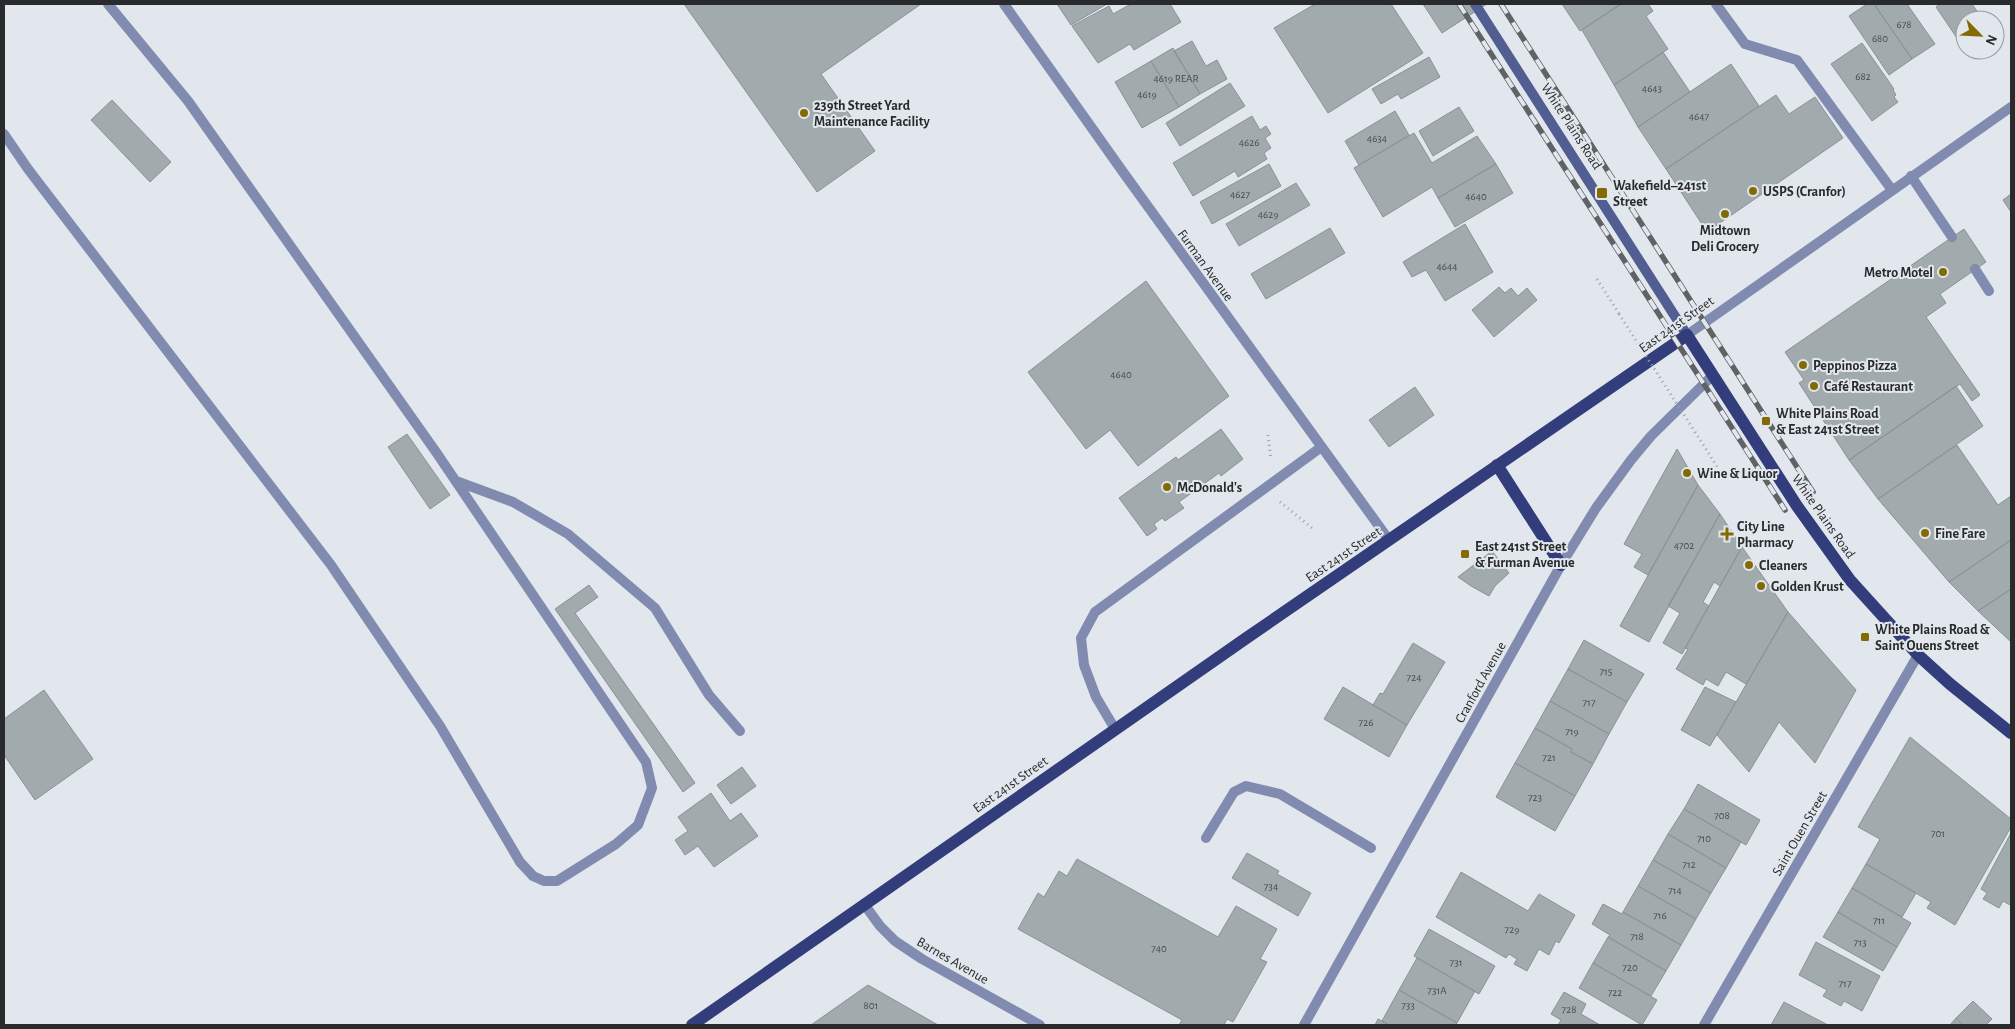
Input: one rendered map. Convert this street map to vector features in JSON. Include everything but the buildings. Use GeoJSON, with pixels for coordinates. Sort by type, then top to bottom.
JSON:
{"type":"FeatureCollection","features":[{"type":"Feature","properties":{"kind":"main road","name":"White Plains Road"},"geometry":{"type":"LineString","coordinates":[[1475,4],[1797,506],[1850,580],[1918,655],[1950,684],[2011,733]]}},
{"type":"Feature","properties":{"kind":"main road","name":"East 241st Street"},"geometry":{"type":"LineString","coordinates":[[692,1025],[1687,334]]}},
{"type":"Feature","properties":{"kind":"main road"},"geometry":{"type":"LineString","coordinates":[[1497,465],[1561,565]]}},
{"type":"Feature","properties":{"kind":"street"},"geometry":{"type":"LineString","coordinates":[[4,134],[28,170],[331,564],[440,726],[520,862],[533,876],[544,881],[557,881],[570,875],[616,844],[638,825],[652,788],[646,762],[456,481],[188,101],[108,4]]}},
{"type":"Feature","properties":{"kind":"street","name":"Furman Avenue"},"geometry":{"type":"LineString","coordinates":[[1004,4],[1320,448],[1388,540]]}},
{"type":"Feature","properties":{"kind":"street"},"geometry":{"type":"LineString","coordinates":[[1716,4],[1745,44],[1797,60],[1892,190]]}},
{"type":"Feature","properties":{"kind":"street","name":"East 241st Street"},"geometry":{"type":"LineString","coordinates":[[1687,334],[2011,107]]}},
{"type":"Feature","properties":{"kind":"street"},"geometry":{"type":"LineString","coordinates":[[1911,176],[1952,237]]}},
{"type":"Feature","properties":{"kind":"street"},"geometry":{"type":"LineString","coordinates":[[1975,269],[1989,290]]}},
{"type":"Feature","properties":{"kind":"street","name":"Cranford Avenue"},"geometry":{"type":"LineString","coordinates":[[1304,1025],[1561,565],[1596,508],[1651,436],[1713,375]]}},
{"type":"Feature","properties":{"kind":"street"},"geometry":{"type":"LineString","coordinates":[[1115,730],[1096,698],[1084,665],[1081,638],[1095,612],[1320,448]]}},
{"type":"Feature","properties":{"kind":"street"},"geometry":{"type":"LineString","coordinates":[[456,481],[512,502],[568,534],[655,608],[709,695],[740,731]]}},
{"type":"Feature","properties":{"kind":"street","name":"Saint Ouen Street"},"geometry":{"type":"LineString","coordinates":[[1704,1025],[1918,655]]}},
{"type":"Feature","properties":{"kind":"street"},"geometry":{"type":"LineString","coordinates":[[1206,838],[1234,792],[1246,786],[1265,788],[1280,794],[1371,848]]}},
{"type":"Feature","properties":{"kind":"street","name":"Barnes Avenue"},"geometry":{"type":"LineString","coordinates":[[864,904],[894,942],[1040,1025]]}},
{"type":"Feature","properties":{"kind":"path"},"geometry":{"type":"LineString","coordinates":[[1597,279],[1718,468]]}},
{"type":"Feature","properties":{"kind":"railway"},"geometry":{"type":"LineString","coordinates":[[1459,4],[1785,510]]}},
{"type":"Feature","properties":{"kind":"railway"},"geometry":{"type":"LineString","coordinates":[[1501,4],[1813,492]]}},
{"type":"Feature","properties":{"kind":"place","name":"239th Street Yard Maintenance Facility"},"geometry":{"type":"Point","coordinates":[804,113]}},
{"type":"Feature","properties":{"kind":"place","name":"USPS (Cranfor)"},"geometry":{"type":"Point","coordinates":[1753,191]}},
{"type":"Feature","properties":{"kind":"place","name":"Wakefield–241st Street"},"geometry":{"type":"Point","coordinates":[1602,193]}},
{"type":"Feature","properties":{"kind":"place","name":"Midtown Deli Grocery"},"geometry":{"type":"Point","coordinates":[1725,214]}},
{"type":"Feature","properties":{"kind":"place","name":"Metro Motel"},"geometry":{"type":"Point","coordinates":[1943,272]}},
{"type":"Feature","properties":{"kind":"place","name":"Peppinos Pizza"},"geometry":{"type":"Point","coordinates":[1803,365]}},
{"type":"Feature","properties":{"kind":"place","name":"Café Restaurant"},"geometry":{"type":"Point","coordinates":[1814,386]}},
{"type":"Feature","properties":{"kind":"place","name":"White Plains Road & East 241st Street"},"geometry":{"type":"Point","coordinates":[1766,421]}},
{"type":"Feature","properties":{"kind":"place","name":"Wine & Liquor"},"geometry":{"type":"Point","coordinates":[1687,473]}},
{"type":"Feature","properties":{"kind":"place","name":"McDonald's"},"geometry":{"type":"Point","coordinates":[1167,487]}},
{"type":"Feature","properties":{"kind":"place","name":"Fine Fare"},"geometry":{"type":"Point","coordinates":[1925,533]}},
{"type":"Feature","properties":{"kind":"place","name":"City Line Pharmacy"},"geometry":{"type":"Point","coordinates":[1727,534]}},
{"type":"Feature","properties":{"kind":"place","name":"East 241st Street & Furman Avenue"},"geometry":{"type":"Point","coordinates":[1465,554]}},
{"type":"Feature","properties":{"kind":"place","name":"Cleaners"},"geometry":{"type":"Point","coordinates":[1749,565]}},
{"type":"Feature","properties":{"kind":"place","name":"Golden Krust"},"geometry":{"type":"Point","coordinates":[1761,586]}},
{"type":"Feature","properties":{"kind":"place","name":"White Plains Road & Saint Ouens Street"},"geometry":{"type":"Point","coordinates":[1865,637]}}]}
